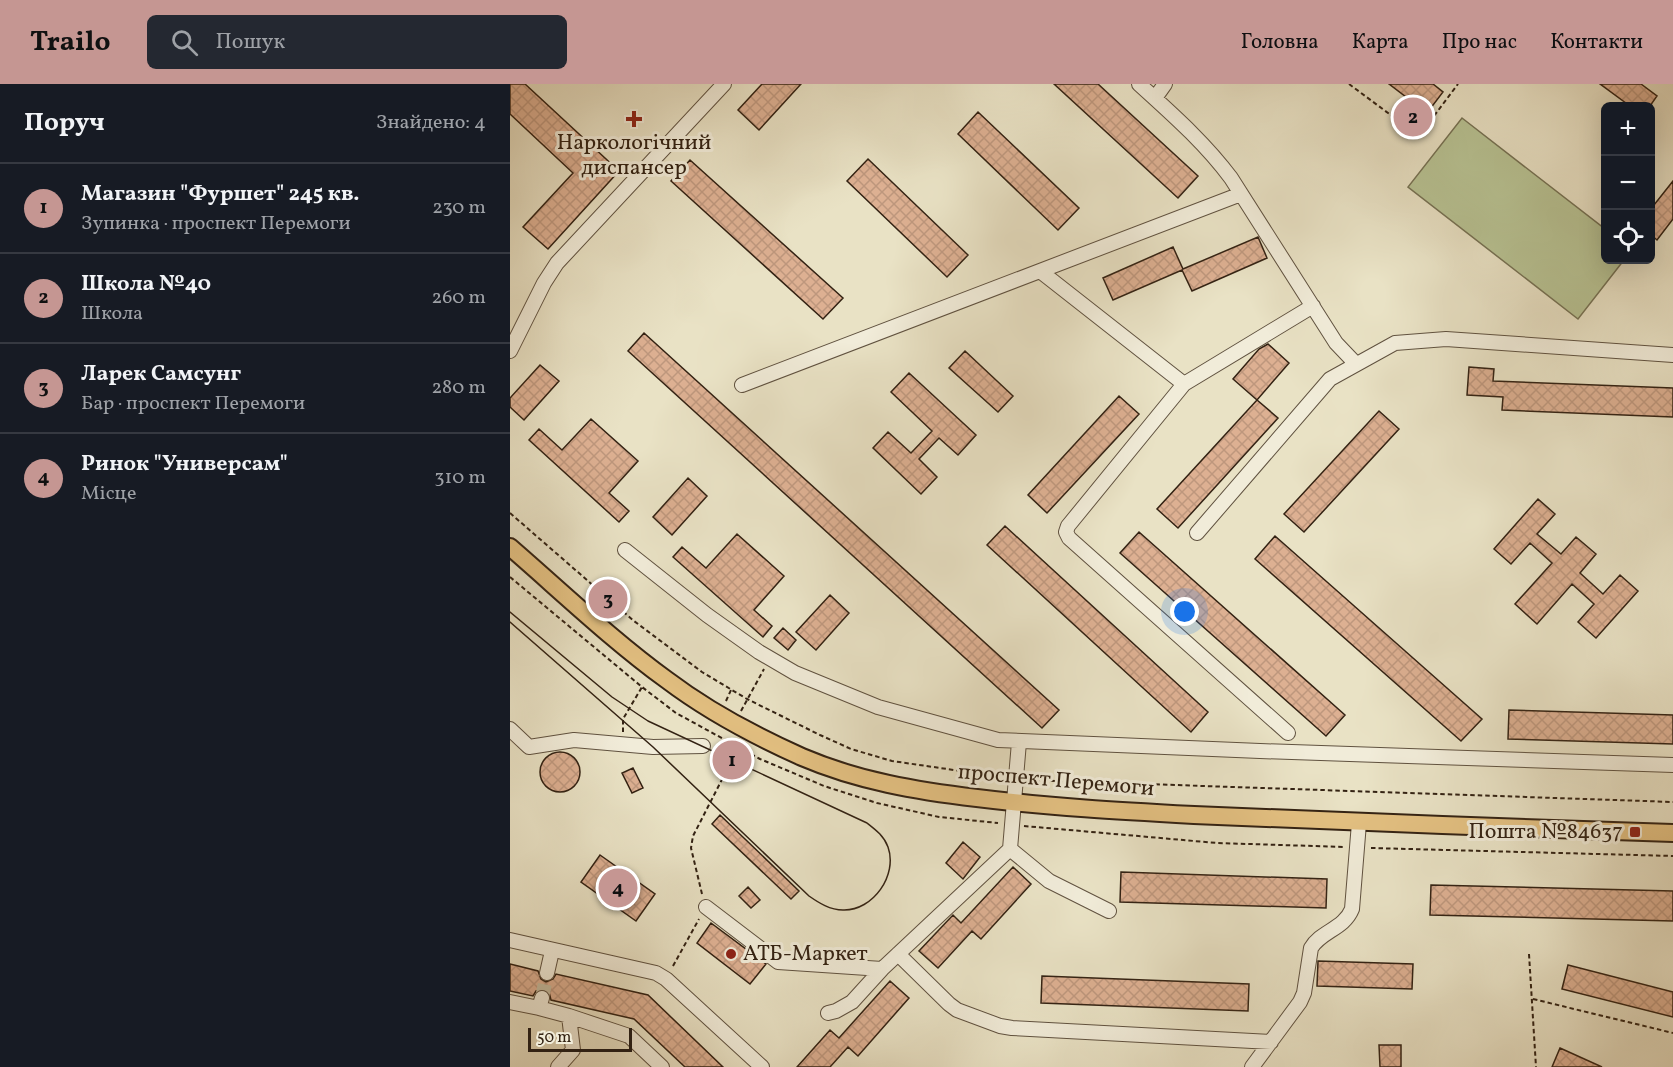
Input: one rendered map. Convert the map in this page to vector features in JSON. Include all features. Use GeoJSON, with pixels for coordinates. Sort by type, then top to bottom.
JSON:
{"type":"FeatureCollection","features":[{"type":"Feature","properties":{"kind":"main road","name":"проспект Перемоги"},"geometry":{"type":"LineString","coordinates":[[510,547],[652,669],[695,700],[802,757],[852,775],[908,789],[1015,803],[1103,810],[1359,823],[1673,833]]}},
{"type":"Feature","properties":{"kind":"street"},"geometry":{"type":"LineString","coordinates":[[510,351],[556,263],[724,84]]}},
{"type":"Feature","properties":{"kind":"street"},"geometry":{"type":"LineString","coordinates":[[1139,84],[1214,156],[1241,194],[1336,343],[1356,364]]}},
{"type":"Feature","properties":{"kind":"street"},"geometry":{"type":"LineString","coordinates":[[1155,98],[1165,84]]}},
{"type":"Feature","properties":{"kind":"street"},"geometry":{"type":"LineString","coordinates":[[742,385],[1241,194]]}},
{"type":"Feature","properties":{"kind":"street"},"geometry":{"type":"LineString","coordinates":[[1040,271],[1184,384]]}},
{"type":"Feature","properties":{"kind":"street"},"geometry":{"type":"LineString","coordinates":[[1288,734],[1069,538],[1066,532],[1068,526],[1184,384],[1313,306]]}},
{"type":"Feature","properties":{"kind":"street"},"geometry":{"type":"LineString","coordinates":[[1197,534],[1330,379],[1395,343],[1446,339],[1673,355]]}},
{"type":"Feature","properties":{"kind":"street"},"geometry":{"type":"LineString","coordinates":[[625,550],[707,615],[769,659],[832,690],[878,708],[978,735],[1019,742],[1673,765]]}},
{"type":"Feature","properties":{"kind":"street"},"geometry":{"type":"LineString","coordinates":[[510,729],[529,747],[574,740],[652,747],[704,746]]}},
{"type":"Feature","properties":{"kind":"street"},"geometry":{"type":"LineString","coordinates":[[828,1012],[836,1011],[852,1002],[882,969],[1010,849],[1019,742]]}},
{"type":"Feature","properties":{"kind":"street"},"geometry":{"type":"LineString","coordinates":[[1252,1067],[1300,1002],[1304,993],[1314,942],[1343,922],[1352,909],[1359,823]]}},
{"type":"Feature","properties":{"kind":"street"},"geometry":{"type":"LineString","coordinates":[[1010,849],[1049,881],[1109,911]]}},
{"type":"Feature","properties":{"kind":"street"},"geometry":{"type":"LineString","coordinates":[[706,907],[778,962],[882,969]]}},
{"type":"Feature","properties":{"kind":"street"},"geometry":{"type":"LineString","coordinates":[[510,940],[643,969],[666,979],[762,1067]]}},
{"type":"Feature","properties":{"kind":"street"},"geometry":{"type":"LineString","coordinates":[[547,973],[552,951]]}},
{"type":"Feature","properties":{"kind":"street"},"geometry":{"type":"LineString","coordinates":[[898,954],[957,1010],[1000,1026],[1271,1042]]}},
{"type":"Feature","properties":{"kind":"street"},"geometry":{"type":"LineString","coordinates":[[510,1002],[540,1003],[568,1016],[629,1036],[662,1067]]}},
{"type":"Feature","properties":{"kind":"street"},"geometry":{"type":"LineString","coordinates":[[558,1067],[573,1050],[568,1016]]}},
{"type":"Feature","properties":{"kind":"path"},"geometry":{"type":"LineString","coordinates":[[1349,84],[1419,136],[1458,84]]}},
{"type":"Feature","properties":{"kind":"path"},"geometry":{"type":"LineString","coordinates":[[510,513],[634,621],[702,672],[747,699],[819,735],[851,749],[892,760],[1016,780],[1673,802]]}},
{"type":"Feature","properties":{"kind":"path"},"geometry":{"type":"LineString","coordinates":[[666,979],[706,907],[691,848],[693,836],[732,760],[735,723],[769,659]]}},
{"type":"Feature","properties":{"kind":"path"},"geometry":{"type":"LineString","coordinates":[[623,744],[623,719],[642,687]]}},
{"type":"Feature","properties":{"kind":"path"},"geometry":{"type":"LineString","coordinates":[[1529,954],[1536,1067]]}},
{"type":"Feature","properties":{"kind":"path"},"geometry":{"type":"LineString","coordinates":[[1533,999],[1673,1033]]}},
{"type":"Feature","properties":{"kind":"green space"},"geometry":{"type":"Polygon","coordinates":[[[1462,118],[1601,226],[1601,264],[1621,264],[1578,319],[1408,187],[1462,118]]]}},
{"type":"Feature","properties":{"kind":"building"},"geometry":{"type":"Polygon","coordinates":[[[510,84],[525,84],[619,171],[548,249],[523,227],[573,173],[510,114],[510,84]]]}},
{"type":"Feature","properties":{"kind":"building"},"geometry":{"type":"Polygon","coordinates":[[[762,84],[801,84],[759,130],[738,110],[762,84]]]}},
{"type":"Feature","properties":{"kind":"building"},"geometry":{"type":"Polygon","coordinates":[[[1054,84],[1098,84],[1198,176],[1178,198],[1054,84]]]}},
{"type":"Feature","properties":{"kind":"building"},"geometry":{"type":"Polygon","coordinates":[[[1389,84],[1433,84],[1443,92],[1427,113],[1389,84]]]}},
{"type":"Feature","properties":{"kind":"building"},"geometry":{"type":"Polygon","coordinates":[[[1600,84],[1641,84],[1657,96],[1653,102],[1625,102],[1600,84]]]}},
{"type":"Feature","properties":{"kind":"building"},"geometry":{"type":"Polygon","coordinates":[[[978,112],[1079,208],[1058,230],[958,134],[978,112]]]}},
{"type":"Feature","properties":{"kind":"building"},"geometry":{"type":"Polygon","coordinates":[[[868,159],[968,255],[947,277],[847,181],[868,159]]]}},
{"type":"Feature","properties":{"kind":"building"},"geometry":{"type":"Polygon","coordinates":[[[690,160],[843,298],[823,319],[671,181],[690,160]]]}},
{"type":"Feature","properties":{"kind":"building"},"geometry":{"type":"Polygon","coordinates":[[[1673,181],[1673,219],[1657,240],[1655,238],[1655,204],[1673,181]]]}},
{"type":"Feature","properties":{"kind":"building"},"geometry":{"type":"Polygon","coordinates":[[[1258,237],[1267,258],[1192,291],[1182,270],[1113,300],[1103,278],[1173,247],[1183,269],[1258,237]]]}},
{"type":"Feature","properties":{"kind":"building"},"geometry":{"type":"Polygon","coordinates":[[[644,333],[1059,710],[1042,728],[628,351],[644,333]]]}},
{"type":"Feature","properties":{"kind":"building"},"geometry":{"type":"Polygon","coordinates":[[[1268,344],[1289,363],[1257,400],[1233,379],[1259,349],[1268,344]]]}},
{"type":"Feature","properties":{"kind":"building"},"geometry":{"type":"Polygon","coordinates":[[[965,351],[1013,396],[998,412],[949,368],[965,351]]]}},
{"type":"Feature","properties":{"kind":"building"},"geometry":{"type":"Polygon","coordinates":[[[540,365],[559,381],[524,420],[510,407],[510,398],[540,365]]]}},
{"type":"Feature","properties":{"kind":"building"},"geometry":{"type":"Polygon","coordinates":[[[1469,367],[1494,369],[1493,381],[1673,388],[1673,417],[1502,410],[1503,397],[1467,395],[1469,367]]]}},
{"type":"Feature","properties":{"kind":"building"},"geometry":{"type":"Polygon","coordinates":[[[909,373],[976,435],[958,455],[939,438],[919,459],[937,477],[921,494],[873,448],[888,432],[911,453],[932,431],[891,392],[909,373]]]}},
{"type":"Feature","properties":{"kind":"building"},"geometry":{"type":"Polygon","coordinates":[[[1119,396],[1139,414],[1047,513],[1028,495],[1119,396]]]}},
{"type":"Feature","properties":{"kind":"building"},"geometry":{"type":"Polygon","coordinates":[[[1257,400],[1278,418],[1178,528],[1157,509],[1257,400]]]}},
{"type":"Feature","properties":{"kind":"building"},"geometry":{"type":"Polygon","coordinates":[[[1379,411],[1399,429],[1304,532],[1284,514],[1379,411]]]}},
{"type":"Feature","properties":{"kind":"building"},"geometry":{"type":"Polygon","coordinates":[[[591,419],[638,461],[609,493],[629,511],[619,522],[529,440],[539,429],[562,450],[591,419]]]}},
{"type":"Feature","properties":{"kind":"building"},"geometry":{"type":"Polygon","coordinates":[[[688,478],[707,496],[672,535],[653,517],[688,478]]]}},
{"type":"Feature","properties":{"kind":"building"},"geometry":{"type":"Polygon","coordinates":[[[1538,499],[1555,514],[1537,534],[1561,554],[1576,537],[1596,554],[1580,573],[1603,594],[1620,575],[1638,591],[1596,638],[1578,622],[1594,604],[1572,584],[1537,624],[1515,604],[1552,563],[1530,543],[1511,564],[1494,549],[1538,499]]]}},
{"type":"Feature","properties":{"kind":"building"},"geometry":{"type":"Polygon","coordinates":[[[1005,526],[1208,712],[1191,732],[987,545],[1005,526]]]}},
{"type":"Feature","properties":{"kind":"building"},"geometry":{"type":"Polygon","coordinates":[[[1139,532],[1345,715],[1326,736],[1120,553],[1139,532]]]}},
{"type":"Feature","properties":{"kind":"building"},"geometry":{"type":"Polygon","coordinates":[[[737,534],[784,576],[754,610],[772,626],[763,637],[673,557],[682,547],[706,568],[737,534]]]}},
{"type":"Feature","properties":{"kind":"building"},"geometry":{"type":"Polygon","coordinates":[[[1275,536],[1482,719],[1461,741],[1255,559],[1275,536]]]}},
{"type":"Feature","properties":{"kind":"building"},"geometry":{"type":"Polygon","coordinates":[[[830,595],[849,613],[816,650],[796,632],[830,595]]]}},
{"type":"Feature","properties":{"kind":"building"},"geometry":{"type":"Polygon","coordinates":[[[783,628],[796,640],[788,650],[774,638],[783,628]]]}},
{"type":"Feature","properties":{"kind":"building"},"geometry":{"type":"Polygon","coordinates":[[[1509,710],[1673,715],[1673,744],[1508,739],[1509,710]]]}},
{"type":"Feature","properties":{"kind":"building"},"geometry":{"type":"Polygon","coordinates":[[[560,752],[574,758],[580,772],[574,786],[560,792],[546,786],[540,772],[546,758],[560,752]]]}},
{"type":"Feature","properties":{"kind":"building"},"geometry":{"type":"Polygon","coordinates":[[[633,768],[643,788],[632,793],[622,773],[633,768]]]}},
{"type":"Feature","properties":{"kind":"building"},"geometry":{"type":"Polygon","coordinates":[[[720,815],[799,891],[791,899],[712,824],[720,815]]]}},
{"type":"Feature","properties":{"kind":"building"},"geometry":{"type":"Polygon","coordinates":[[[963,842],[980,857],[963,879],[946,863],[963,842]]]}},
{"type":"Feature","properties":{"kind":"building"},"geometry":{"type":"Polygon","coordinates":[[[600,855],[655,894],[636,921],[581,882],[600,855]]]}},
{"type":"Feature","properties":{"kind":"building"},"geometry":{"type":"Polygon","coordinates":[[[1013,867],[1031,884],[981,939],[972,931],[938,968],[919,951],[953,915],[961,923],[1013,867]]]}},
{"type":"Feature","properties":{"kind":"building"},"geometry":{"type":"Polygon","coordinates":[[[1121,872],[1327,879],[1326,908],[1120,902],[1121,872]]]}},
{"type":"Feature","properties":{"kind":"building"},"geometry":{"type":"Polygon","coordinates":[[[1431,885],[1673,891],[1673,921],[1430,915],[1431,885]]]}},
{"type":"Feature","properties":{"kind":"building"},"geometry":{"type":"Polygon","coordinates":[[[748,887],[760,900],[751,908],[739,896],[748,887]]]}},
{"type":"Feature","properties":{"kind":"building","name":"АТБ-Маркет"},"geometry":{"type":"Polygon","coordinates":[[[711,923],[766,964],[750,984],[697,943],[711,923]]]}},
{"type":"Feature","properties":{"kind":"building"},"geometry":{"type":"Polygon","coordinates":[[[1318,961],[1413,964],[1412,989],[1317,986],[1318,961]]]}},
{"type":"Feature","properties":{"kind":"building"},"geometry":{"type":"Polygon","coordinates":[[[510,964],[538,971],[541,979],[546,982],[553,979],[556,974],[648,995],[723,1067],[685,1067],[634,1019],[551,1000],[549,992],[544,989],[536,991],[533,996],[510,991],[510,964]]]}},
{"type":"Feature","properties":{"kind":"building"},"geometry":{"type":"Polygon","coordinates":[[[1568,965],[1673,992],[1673,1017],[1562,989],[1568,965]]]}},
{"type":"Feature","properties":{"kind":"building"},"geometry":{"type":"Polygon","coordinates":[[[1042,976],[1249,984],[1248,1011],[1041,1003],[1042,976]]]}},
{"type":"Feature","properties":{"kind":"building"},"geometry":{"type":"Polygon","coordinates":[[[890,981],[909,998],[858,1056],[848,1047],[830,1067],[797,1067],[830,1030],[839,1038],[890,981]]]}},
{"type":"Feature","properties":{"kind":"building"},"geometry":{"type":"Polygon","coordinates":[[[1379,1045],[1401,1045],[1401,1067],[1380,1067],[1379,1045]]]}},
{"type":"Feature","properties":{"kind":"building"},"geometry":{"type":"Polygon","coordinates":[[[1560,1048],[1602,1067],[1552,1067],[1560,1048]]]}},
{"type":"Feature","properties":{"kind":"tunnel"},"geometry":{"type":"LineString","coordinates":[[542,998],[547,973]]}},
{"type":"Feature","properties":{"kind":"tram line"},"geometry":{"type":"LineString","coordinates":[[510,612],[612,697],[648,721],[867,823],[882,836],[888,847],[889,869],[880,889],[864,905],[854,909],[838,910],[821,904],[809,896],[653,747],[510,622]]}},
{"type":"Feature","properties":{"kind":"place","name":"Школа №40"},"geometry":{"type":"Point","coordinates":[1413,117]}},
{"type":"Feature","properties":{"kind":"place","name":"Наркологічний диспансер"},"geometry":{"type":"Point","coordinates":[634,119]}},
{"type":"Feature","properties":{"kind":"place","name":"Ларек Самсунг"},"geometry":{"type":"Point","coordinates":[608,599]}},
{"type":"Feature","properties":{"kind":"place","name":"Магазин \"Фуршет\" 245 кв."},"geometry":{"type":"Point","coordinates":[732,760]}},
{"type":"Feature","properties":{"kind":"place","name":"Пошта №84637"},"geometry":{"type":"Point","coordinates":[1635,832]}},
{"type":"Feature","properties":{"kind":"place","name":"Ринок \"Универсам\""},"geometry":{"type":"Point","coordinates":[618,888]}},
{"type":"Feature","properties":{"kind":"place","name":"АТБ-Маркет"},"geometry":{"type":"Point","coordinates":[731,954]}}]}
